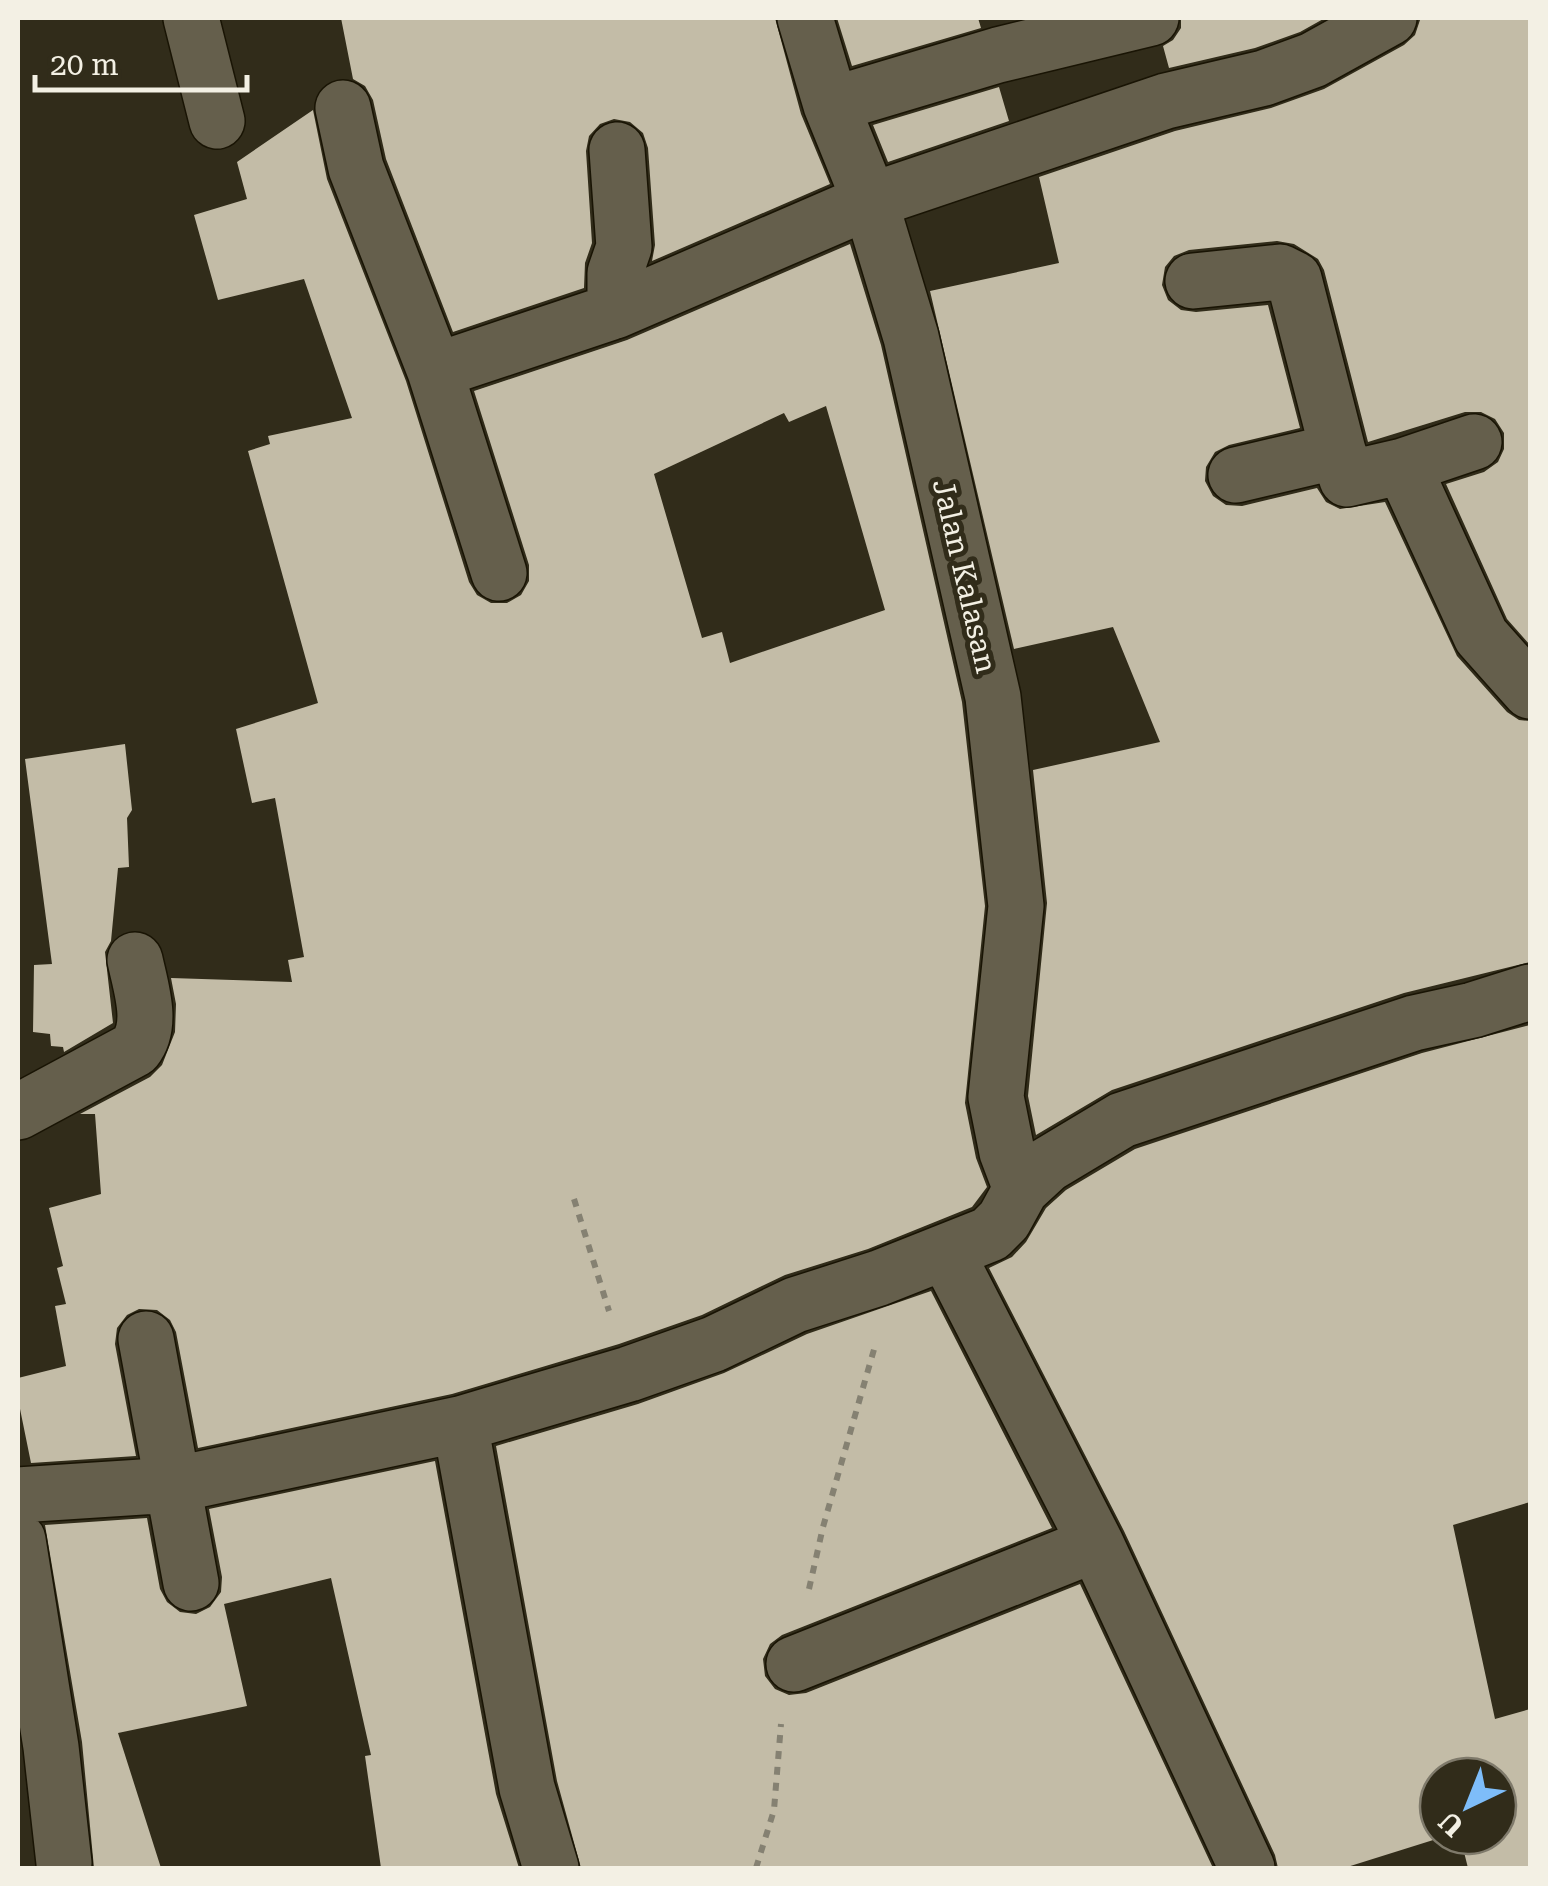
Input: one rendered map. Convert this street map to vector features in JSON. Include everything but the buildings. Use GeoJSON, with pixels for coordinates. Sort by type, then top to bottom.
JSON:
{"type":"FeatureCollection","features":[{"type":"Feature","properties":{"kind":"street"},"geometry":{"type":"LineString","coordinates":[[191,18],[217,121]]}},
{"type":"Feature","properties":{"kind":"street","name":"Jalan Kalasan"},"geometry":{"type":"LineString","coordinates":[[805,18],[832,105],[870,201],[910,338],[992,697],[1016,906],[996,1097],[1014,1170]]}},
{"type":"Feature","properties":{"kind":"street"},"geometry":{"type":"LineString","coordinates":[[832,105],[998,55],[1151,18]]}},
{"type":"Feature","properties":{"kind":"street"},"geometry":{"type":"LineString","coordinates":[[435,371],[615,312],[870,201],[1166,101],[1264,78],[1313,60],[1390,18]]}},
{"type":"Feature","properties":{"kind":"street"},"geometry":{"type":"LineString","coordinates":[[343,108],[356,168],[435,371],[499,573]]}},
{"type":"Feature","properties":{"kind":"street"},"geometry":{"type":"LineString","coordinates":[[615,312],[616,274],[624,248],[617,150]]}},
{"type":"Feature","properties":{"kind":"street"},"geometry":{"type":"LineString","coordinates":[[1193,281],[1280,272],[1294,279],[1348,479],[1403,466],[1474,442]]}},
{"type":"Feature","properties":{"kind":"street"},"geometry":{"type":"LineString","coordinates":[[1236,475],[1338,452]]}},
{"type":"Feature","properties":{"kind":"street"},"geometry":{"type":"LineString","coordinates":[[1403,466],[1481,636],[1530,691]]}},
{"type":"Feature","properties":{"kind":"street"},"geometry":{"type":"LineString","coordinates":[[18,1112],[135,1049],[143,1039],[145,1025],[135,960]]}},
{"type":"Feature","properties":{"kind":"street"},"geometry":{"type":"LineString","coordinates":[[18,1496],[173,1485],[460,1424],[630,1374],[714,1344],[795,1305],[990,1234],[1004,1220],[1014,1170],[1058,1157],[1122,1120],[1414,1023],[1530,992]]}},
{"type":"Feature","properties":{"kind":"street"},"geometry":{"type":"LineString","coordinates":[[946,1252],[1096,1544],[1247,1868]]}},
{"type":"Feature","properties":{"kind":"street"},"geometry":{"type":"LineString","coordinates":[[146,1340],[190,1583]]}},
{"type":"Feature","properties":{"kind":"street"},"geometry":{"type":"LineString","coordinates":[[460,1424],[527,1788],[550,1868]]}},
{"type":"Feature","properties":{"kind":"street"},"geometry":{"type":"LineString","coordinates":[[18,1540],[64,1863]]}},
{"type":"Feature","properties":{"kind":"street"},"geometry":{"type":"LineString","coordinates":[[794,1664],[1096,1544]]}},
{"type":"Feature","properties":{"kind":"path"},"geometry":{"type":"LineString","coordinates":[[574,1199],[630,1374]]}},
{"type":"Feature","properties":{"kind":"path"},"geometry":{"type":"LineString","coordinates":[[756,1868],[774,1810],[780,1729],[822,1527],[876,1341]]}}]}
